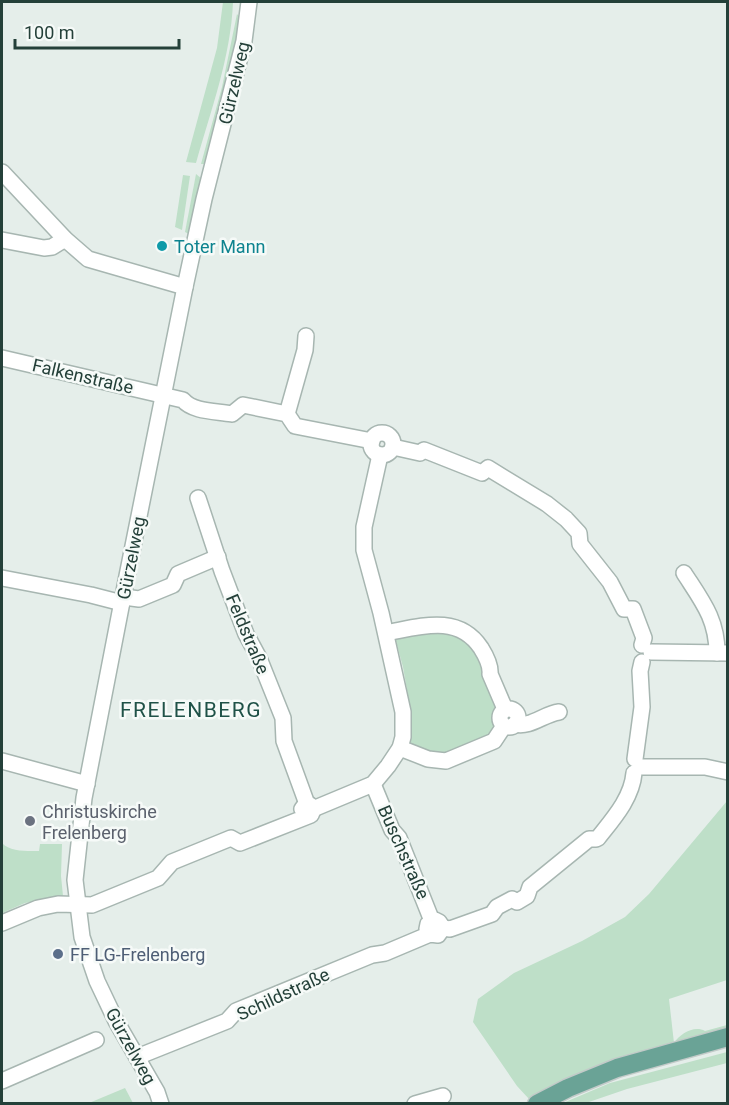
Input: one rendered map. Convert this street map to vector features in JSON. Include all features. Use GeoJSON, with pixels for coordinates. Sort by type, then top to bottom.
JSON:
{"type":"FeatureCollection","features":[{"type":"Feature","properties":{"kind":"main road"},"geometry":{"type":"LineString","coordinates":[[537,1104],[568,1088],[617,1068],[728,1036]]}},
{"type":"Feature","properties":{"kind":"street","name":"Gürzelweg"},"geometry":{"type":"LineString","coordinates":[[161,1104],[97,981],[82,937],[75,880],[87,784],[184,287],[244,41],[249,2]]}},
{"type":"Feature","properties":{"kind":"street"},"geometry":{"type":"LineString","coordinates":[[2,172],[65,239],[88,259],[184,287]]}},
{"type":"Feature","properties":{"kind":"street"},"geometry":{"type":"LineString","coordinates":[[2,240],[44,248],[52,247],[65,239]]}},
{"type":"Feature","properties":{"kind":"street"},"geometry":{"type":"LineString","coordinates":[[287,414],[305,350],[306,336]]}},
{"type":"Feature","properties":{"kind":"street","name":"Falkenstraße"},"geometry":{"type":"LineString","coordinates":[[2,358],[164,395]]}},
{"type":"Feature","properties":{"kind":"street","name":"Schildstraße"},"geometry":{"type":"LineString","coordinates":[[137,1057],[227,1021],[236,1011],[297,985],[372,955],[385,953],[435,928],[450,929],[492,914],[497,907],[512,899],[517,902],[527,896],[530,887],[589,839],[596,839],[617,814],[633,781],[637,766],[642,707],[639,671],[645,653],[644,638],[633,609],[624,609],[610,582],[580,544],[579,533],[564,517],[518,485],[488,468],[482,473],[424,450],[420,453],[386,451],[392,439],[385,434],[376,435],[372,441],[295,426],[287,414],[243,405],[232,414],[188,406],[183,399],[164,395]]}},
{"type":"Feature","properties":{"kind":"street"},"geometry":{"type":"LineString","coordinates":[[2,923],[38,908],[77,904],[92,905],[158,878],[172,862],[185,856],[231,838],[240,843],[372,784],[384,772],[400,748],[404,726],[403,712],[386,633],[364,550],[364,526],[386,451]]}},
{"type":"Feature","properties":{"kind":"street","name":"Feldstraße"},"geometry":{"type":"LineString","coordinates":[[198,498],[246,634],[259,657],[283,718],[284,741],[308,812]]}},
{"type":"Feature","properties":{"kind":"street"},"geometry":{"type":"LineString","coordinates":[[2,578],[123,600],[139,599],[173,585],[178,574],[218,557]]}},
{"type":"Feature","properties":{"kind":"street"},"geometry":{"type":"LineString","coordinates":[[645,653],[722,653],[712,620],[684,573]]}},
{"type":"Feature","properties":{"kind":"street"},"geometry":{"type":"LineString","coordinates":[[386,633],[446,624],[469,634],[481,647],[487,659],[490,674],[505,709],[500,717],[510,725],[523,726],[552,712],[559,712]]}},
{"type":"Feature","properties":{"kind":"street"},"geometry":{"type":"LineString","coordinates":[[400,748],[428,759],[446,761],[494,741],[510,725]]}},
{"type":"Feature","properties":{"kind":"street"},"geometry":{"type":"LineString","coordinates":[[2,761],[87,784]]}},
{"type":"Feature","properties":{"kind":"street"},"geometry":{"type":"LineString","coordinates":[[637,766],[705,767],[728,772]]}},
{"type":"Feature","properties":{"kind":"street","name":"Buschstraße"},"geometry":{"type":"LineString","coordinates":[[372,784],[392,830],[399,838],[435,928]]}},
{"type":"Feature","properties":{"kind":"street"},"geometry":{"type":"LineString","coordinates":[[2,1081],[96,1040]]}},
{"type":"Feature","properties":{"kind":"street"},"geometry":{"type":"LineString","coordinates":[[416,1104],[443,1096]]}},
{"type":"Feature","properties":{"kind":"green space"},"geometry":{"type":"Polygon","coordinates":[[[223,2],[233,2],[224,63],[196,163],[186,162],[217,48],[223,2]]]}},
{"type":"Feature","properties":{"kind":"green space"},"geometry":{"type":"Polygon","coordinates":[[[237,14],[241,19],[236,48],[205,164],[201,164],[222,87],[237,14]]]}},
{"type":"Feature","properties":{"kind":"green space"},"geometry":{"type":"Polygon","coordinates":[[[196,174],[202,179],[189,234],[185,232],[196,174]]]}},
{"type":"Feature","properties":{"kind":"green space"},"geometry":{"type":"Polygon","coordinates":[[[183,175],[190,176],[182,230],[175,227],[183,175]]]}},
{"type":"Feature","properties":{"kind":"green space"},"geometry":{"type":"Polygon","coordinates":[[[435,628],[465,637],[488,680],[494,703],[496,729],[491,734],[446,752],[427,755],[406,747],[412,719],[403,667],[394,634],[435,628]]]}},
{"type":"Feature","properties":{"kind":"green space"},"geometry":{"type":"Polygon","coordinates":[[[727,801],[727,980],[669,999],[674,1043],[680,1036],[696,1029],[705,1031],[727,1025],[727,1030],[554,1087],[529,1099],[517,1086],[473,1022],[478,999],[514,973],[582,941],[625,917],[649,894],[727,801]]]}},
{"type":"Feature","properties":{"kind":"green space"},"geometry":{"type":"Polygon","coordinates":[[[2,843],[14,849],[29,851],[39,851],[40,844],[62,844],[63,896],[25,903],[2,913],[2,843]]]}},
{"type":"Feature","properties":{"kind":"green space"},"geometry":{"type":"Polygon","coordinates":[[[727,1052],[727,1063],[627,1089],[586,1103],[563,1103],[610,1083],[727,1052]]]}},
{"type":"Feature","properties":{"kind":"green space"},"geometry":{"type":"Polygon","coordinates":[[[125,1088],[133,1103],[89,1103],[125,1088]]]}},
{"type":"Feature","properties":{"kind":"place","name":"Toter Mann"},"geometry":{"type":"Point","coordinates":[162,246]}},
{"type":"Feature","properties":{"kind":"place","name":"Christuskirche Frelenberg"},"geometry":{"type":"Point","coordinates":[30,821]}},
{"type":"Feature","properties":{"kind":"place","name":"FF LG-Frelenberg"},"geometry":{"type":"Point","coordinates":[58,954]}},
{"type":"Feature","properties":{"kind":"district","name":"FRELENBERG"},"geometry":{"type":"Point","coordinates":[191,710]}}]}
